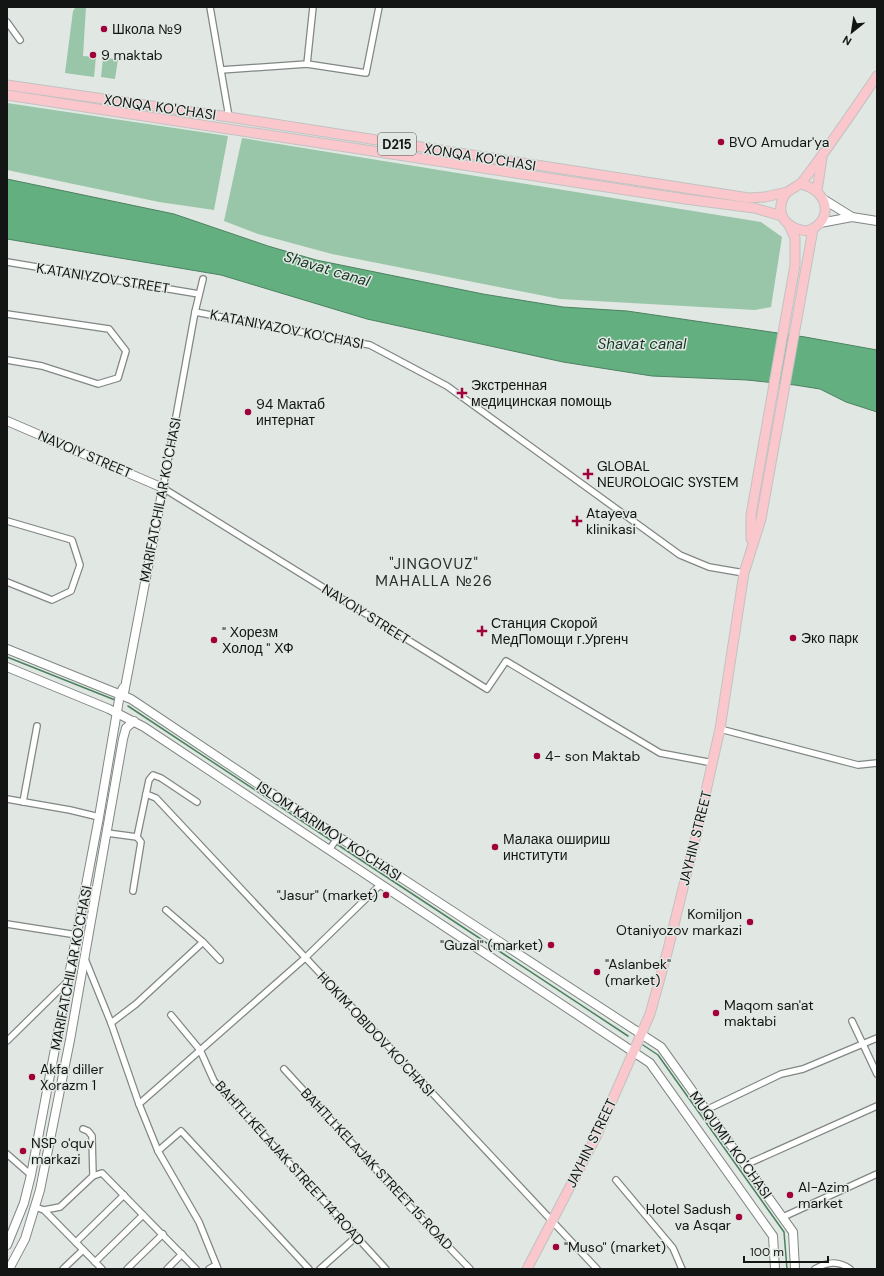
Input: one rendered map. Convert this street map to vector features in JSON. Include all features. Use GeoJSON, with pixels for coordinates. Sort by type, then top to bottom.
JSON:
{"type":"FeatureCollection","features":[{"type":"Feature","properties":{"kind":"main road","name":"D215"},"geometry":{"type":"LineString","coordinates":[[787,192],[800,184],[822,157],[877,76]]}},
{"type":"Feature","properties":{"kind":"main road","name":"XONQA KO'CHASI"},"geometry":{"type":"LineString","coordinates":[[7,85],[229,117],[749,198],[765,197],[787,192]]}},
{"type":"Feature","properties":{"kind":"main road","name":"XONQA KO'CHASI"},"geometry":{"type":"LineString","coordinates":[[7,95],[686,199],[754,208],[782,216]]}},
{"type":"Feature","properties":{"kind":"main road","name":"D215"},"geometry":{"type":"LineString","coordinates":[[820,223],[825,211],[820,195],[822,157]]}},
{"type":"Feature","properties":{"kind":"main road"},"geometry":{"type":"LineString","coordinates":[[800,184],[808,186],[852,217]]}},
{"type":"Feature","properties":{"kind":"main road"},"geometry":{"type":"LineString","coordinates":[[686,199],[687,189]]}},
{"type":"Feature","properties":{"kind":"main road"},"geometry":{"type":"LineString","coordinates":[[770,433],[774,386],[796,253],[795,238],[789,225],[782,216],[781,204],[787,192]]}},
{"type":"Feature","properties":{"kind":"main road"},"geometry":{"type":"LineString","coordinates":[[789,225],[801,230],[813,229],[820,223],[852,217],[877,221]]}},
{"type":"Feature","properties":{"kind":"main road"},"geometry":{"type":"LineString","coordinates":[[770,433],[785,390],[813,229]]}},
{"type":"Feature","properties":{"kind":"main road","name":"NAVOIY STREET"},"geometry":{"type":"LineString","coordinates":[[7,421],[163,488]]}},
{"type":"Feature","properties":{"kind":"main road","name":"JAYHIN STREET"},"geometry":{"type":"LineString","coordinates":[[527,1269],[596,1137],[650,1014],[667,953],[713,763],[720,729],[744,573],[751,546],[761,519],[770,433]]}},
{"type":"Feature","properties":{"kind":"main road","name":"MARIFATCHILAR KO'CHASI"},"geometry":{"type":"LineString","coordinates":[[7,1245],[24,1203],[31,1175],[99,817],[117,713],[163,488]]}},
{"type":"Feature","properties":{"kind":"main road","name":"ISLOM KARIMOV KO'CHASI"},"geometry":{"type":"LineString","coordinates":[[7,649],[122,692],[338,837],[642,1033]]}},
{"type":"Feature","properties":{"kind":"main road","name":"ISLOM KARIMOV KO'CHASI"},"geometry":{"type":"LineString","coordinates":[[7,667],[134,721],[634,1052]]}},
{"type":"Feature","properties":{"kind":"main road","name":"MARIFATCHILAR KO'CHASI"},"geometry":{"type":"LineString","coordinates":[[9,1269],[25,1239],[35,1207],[70,1040],[123,740],[126,728],[134,721]]}},
{"type":"Feature","properties":{"kind":"main road","name":"MUQUMIY KO'CHASI"},"geometry":{"type":"LineString","coordinates":[[642,1033],[661,1047],[793,1232],[795,1269]]}},
{"type":"Feature","properties":{"kind":"main road","name":"MUQUMIY KO'CHASI"},"geometry":{"type":"LineString","coordinates":[[634,1052],[650,1063],[773,1236],[775,1269]]}},
{"type":"Feature","properties":{"kind":"main road"},"geometry":{"type":"LineString","coordinates":[[24,1203],[35,1207]]}},
{"type":"Feature","properties":{"kind":"street"},"geometry":{"type":"LineString","coordinates":[[210,7],[229,117]]}},
{"type":"Feature","properties":{"kind":"street"},"geometry":{"type":"LineString","coordinates":[[307,64],[313,7]]}},
{"type":"Feature","properties":{"kind":"street"},"geometry":{"type":"LineString","coordinates":[[221,70],[307,64],[366,73],[379,7]]}},
{"type":"Feature","properties":{"kind":"street"},"geometry":{"type":"LineString","coordinates":[[7,22],[20,40]]}},
{"type":"Feature","properties":{"kind":"street","name":"K.ATANIYZOV STREET"},"geometry":{"type":"LineString","coordinates":[[7,262],[199,294]]}},
{"type":"Feature","properties":{"kind":"street","name":"MARIFATCHILAR KO'CHASI"},"geometry":{"type":"LineString","coordinates":[[163,488],[195,312],[203,279]]}},
{"type":"Feature","properties":{"kind":"street","name":"K.ATANIYAZOV KO'CHASI"},"geometry":{"type":"LineString","coordinates":[[195,312],[370,344],[447,386],[680,555],[709,568],[744,573]]}},
{"type":"Feature","properties":{"kind":"street"},"geometry":{"type":"LineString","coordinates":[[7,314],[109,329],[126,351],[118,378],[98,384],[42,366],[7,360]]}},
{"type":"Feature","properties":{"kind":"street","name":"NAVOIY STREET"},"geometry":{"type":"LineString","coordinates":[[163,488],[487,689],[506,661],[660,753],[713,763]]}},
{"type":"Feature","properties":{"kind":"street"},"geometry":{"type":"LineString","coordinates":[[7,521],[72,540],[80,565],[71,591],[52,600],[7,582]]}},
{"type":"Feature","properties":{"kind":"street"},"geometry":{"type":"LineString","coordinates":[[23,802],[36,726]]}},
{"type":"Feature","properties":{"kind":"street"},"geometry":{"type":"LineString","coordinates":[[720,729],[858,765],[877,763]]}},
{"type":"Feature","properties":{"kind":"street"},"geometry":{"type":"LineString","coordinates":[[137,837],[149,780],[153,775],[161,778],[197,802]]}},
{"type":"Feature","properties":{"kind":"street","name":"HOKIM OBIDOV KO'CHASI"},"geometry":{"type":"LineString","coordinates":[[146,794],[156,798],[597,1269]]}},
{"type":"Feature","properties":{"kind":"street"},"geometry":{"type":"LineString","coordinates":[[7,800],[99,817]]}},
{"type":"Feature","properties":{"kind":"street"},"geometry":{"type":"LineString","coordinates":[[106,833],[137,837],[141,842],[133,891]]}},
{"type":"Feature","properties":{"kind":"street"},"geometry":{"type":"LineString","coordinates":[[329,850],[338,837]]}},
{"type":"Feature","properties":{"kind":"street"},"geometry":{"type":"LineString","coordinates":[[139,1104],[305,958],[380,885]]}},
{"type":"Feature","properties":{"kind":"street"},"geometry":{"type":"LineString","coordinates":[[166,910],[203,942],[220,960]]}},
{"type":"Feature","properties":{"kind":"street"},"geometry":{"type":"LineString","coordinates":[[7,924],[77,935]]}},
{"type":"Feature","properties":{"kind":"street"},"geometry":{"type":"LineString","coordinates":[[111,1023],[136,1004],[203,942]]}},
{"type":"Feature","properties":{"kind":"street"},"geometry":{"type":"LineString","coordinates":[[84,956],[111,1023],[139,1104],[158,1151],[199,1222],[217,1267],[209,1269]]}},
{"type":"Feature","properties":{"kind":"street"},"geometry":{"type":"LineString","coordinates":[[7,1041],[68,981]]}},
{"type":"Feature","properties":{"kind":"street","name":"BAHTLI KELAJAK STREET 14 ROAD"},"geometry":{"type":"LineString","coordinates":[[171,1015],[200,1050],[214,1081],[386,1269]]}},
{"type":"Feature","properties":{"kind":"street"},"geometry":{"type":"LineString","coordinates":[[852,1021],[877,1074]]}},
{"type":"Feature","properties":{"kind":"street"},"geometry":{"type":"LineString","coordinates":[[706,1110],[781,1074],[803,1068],[877,1038]]}},
{"type":"Feature","properties":{"kind":"street","name":"BAHTLI KELAJAK STREET 15 ROAD"},"geometry":{"type":"LineString","coordinates":[[284,1069],[414,1211],[470,1269]]}},
{"type":"Feature","properties":{"kind":"street"},"geometry":{"type":"LineString","coordinates":[[745,1164],[877,1106]]}},
{"type":"Feature","properties":{"kind":"street"},"geometry":{"type":"LineString","coordinates":[[82,1129],[88,1130],[92,1136],[93,1176]]}},
{"type":"Feature","properties":{"kind":"street"},"geometry":{"type":"LineString","coordinates":[[158,1151],[181,1131],[309,1269]]}},
{"type":"Feature","properties":{"kind":"street"},"geometry":{"type":"LineString","coordinates":[[7,1154],[31,1175]]}},
{"type":"Feature","properties":{"kind":"street"},"geometry":{"type":"LineString","coordinates":[[44,1210],[60,1207],[93,1176],[102,1173],[196,1269]]}},
{"type":"Feature","properties":{"kind":"street"},"geometry":{"type":"LineString","coordinates":[[783,1217],[877,1174]]}},
{"type":"Feature","properties":{"kind":"street"},"geometry":{"type":"LineString","coordinates":[[616,1180],[672,1248],[682,1269]]}},
{"type":"Feature","properties":{"kind":"street"},"geometry":{"type":"LineString","coordinates":[[76,1242],[124,1195]]}},
{"type":"Feature","properties":{"kind":"street"},"geometry":{"type":"LineString","coordinates":[[35,1207],[44,1210],[102,1269]]}},
{"type":"Feature","properties":{"kind":"street"},"geometry":{"type":"LineString","coordinates":[[95,1262],[144,1215]]}},
{"type":"Feature","properties":{"kind":"street"},"geometry":{"type":"LineString","coordinates":[[127,1269],[163,1234]]}},
{"type":"Feature","properties":{"kind":"street"},"geometry":{"type":"LineString","coordinates":[[320,1269],[356,1237]]}},
{"type":"Feature","properties":{"kind":"street"},"geometry":{"type":"LineString","coordinates":[[64,1269],[83,1250]]}},
{"type":"Feature","properties":{"kind":"street"},"geometry":{"type":"LineString","coordinates":[[167,1269],[182,1254]]}},
{"type":"Feature","properties":{"kind":"street"},"geometry":{"type":"LineString","coordinates":[[815,1269],[831,1263],[844,1264],[850,1269]]}},
{"type":"Feature","properties":{"kind":"shaded area"},"geometry":{"type":"Polygon","coordinates":[[[76,7],[86,7],[83,56],[96,57],[94,77],[65,73],[73,11],[76,7]]]}},
{"type":"Feature","properties":{"kind":"shaded area"},"geometry":{"type":"Polygon","coordinates":[[[103,58],[118,59],[115,79],[101,77],[103,58]]]}},
{"type":"Feature","properties":{"kind":"shaded area"},"geometry":{"type":"Polygon","coordinates":[[[7,103],[228,136],[214,210],[159,202],[7,170],[7,103]]]}},
{"type":"Feature","properties":{"kind":"shaded area"},"geometry":{"type":"Polygon","coordinates":[[[242,138],[761,222],[782,237],[771,307],[755,310],[560,299],[332,254],[258,234],[224,221],[242,138]]]}},
{"type":"Feature","properties":{"kind":"water","name":"Shavat canal"},"geometry":{"type":"Polygon","coordinates":[[[7,179],[174,214],[268,246],[316,260],[483,294],[563,307],[627,311],[805,337],[877,350],[877,412],[846,402],[820,389],[795,385],[747,380],[652,376],[563,362],[367,319],[221,275],[7,239],[7,179]]]}},
{"type":"Feature","properties":{"kind":"waterway"},"geometry":{"type":"LineString","coordinates":[[7,657],[115,700]]}},
{"type":"Feature","properties":{"kind":"waterway"},"geometry":{"type":"LineString","coordinates":[[128,706],[332,841]]}},
{"type":"Feature","properties":{"kind":"waterway"},"geometry":{"type":"LineString","coordinates":[[335,843],[628,1036]]}},
{"type":"Feature","properties":{"kind":"waterway"},"geometry":{"type":"LineString","coordinates":[[643,1045],[658,1055],[784,1232],[787,1269]]}},
{"type":"Feature","properties":{"kind":"place","name":"Школа №9"},"geometry":{"type":"Point","coordinates":[104,29]}},
{"type":"Feature","properties":{"kind":"place","name":"9 maktab"},"geometry":{"type":"Point","coordinates":[93,55]}},
{"type":"Feature","properties":{"kind":"place","name":"BVO Amudar'ya"},"geometry":{"type":"Point","coordinates":[721,142]}},
{"type":"Feature","properties":{"kind":"place","name":"Экстренная медицинская помощь"},"geometry":{"type":"Point","coordinates":[462,393]}},
{"type":"Feature","properties":{"kind":"place","name":"94 Мактаб интернат"},"geometry":{"type":"Point","coordinates":[248,412]}},
{"type":"Feature","properties":{"kind":"place","name":"GLOBAL NEUROLOGIC SYSTEM"},"geometry":{"type":"Point","coordinates":[588,474]}},
{"type":"Feature","properties":{"kind":"place","name":"Atayeva klinikasi"},"geometry":{"type":"Point","coordinates":[577,521]}},
{"type":"Feature","properties":{"kind":"place","name":"Станция Скорой МедПомощи г.Ургенч"},"geometry":{"type":"Point","coordinates":[482,631]}},
{"type":"Feature","properties":{"kind":"place","name":"Эко парк"},"geometry":{"type":"Point","coordinates":[793,638]}},
{"type":"Feature","properties":{"kind":"place","name":"\" Хорезм Холод \" ХФ"},"geometry":{"type":"Point","coordinates":[214,640]}},
{"type":"Feature","properties":{"kind":"place","name":"4- son Maktab"},"geometry":{"type":"Point","coordinates":[537,756]}},
{"type":"Feature","properties":{"kind":"place","name":"Малака ошириш институти"},"geometry":{"type":"Point","coordinates":[495,847]}},
{"type":"Feature","properties":{"kind":"place","name":"\"Jasur\" (market)"},"geometry":{"type":"Point","coordinates":[386,895]}},
{"type":"Feature","properties":{"kind":"place","name":"Komiljon Otaniyozov markazi"},"geometry":{"type":"Point","coordinates":[750,922]}},
{"type":"Feature","properties":{"kind":"place","name":"\"Guzal\" (market)"},"geometry":{"type":"Point","coordinates":[551,945]}},
{"type":"Feature","properties":{"kind":"place","name":"\"Aslanbek\" (market)"},"geometry":{"type":"Point","coordinates":[597,972]}},
{"type":"Feature","properties":{"kind":"place","name":"Maqom san'at maktabi"},"geometry":{"type":"Point","coordinates":[716,1013]}},
{"type":"Feature","properties":{"kind":"place","name":"Akfa diller Xorazm 1"},"geometry":{"type":"Point","coordinates":[32,1077]}},
{"type":"Feature","properties":{"kind":"place","name":"NSP o'quv markazi"},"geometry":{"type":"Point","coordinates":[23,1151]}},
{"type":"Feature","properties":{"kind":"place","name":"Al-Azim market"},"geometry":{"type":"Point","coordinates":[790,1195]}},
{"type":"Feature","properties":{"kind":"place","name":"Hotel Sadush va Asqar"},"geometry":{"type":"Point","coordinates":[739,1217]}},
{"type":"Feature","properties":{"kind":"place","name":"\"Muso\" (market)"},"geometry":{"type":"Point","coordinates":[556,1247]}},
{"type":"Feature","properties":{"kind":"district","name":"\"JINGOVUZ\" MAHALLA №26"},"geometry":{"type":"Point","coordinates":[434,572]}}]}
